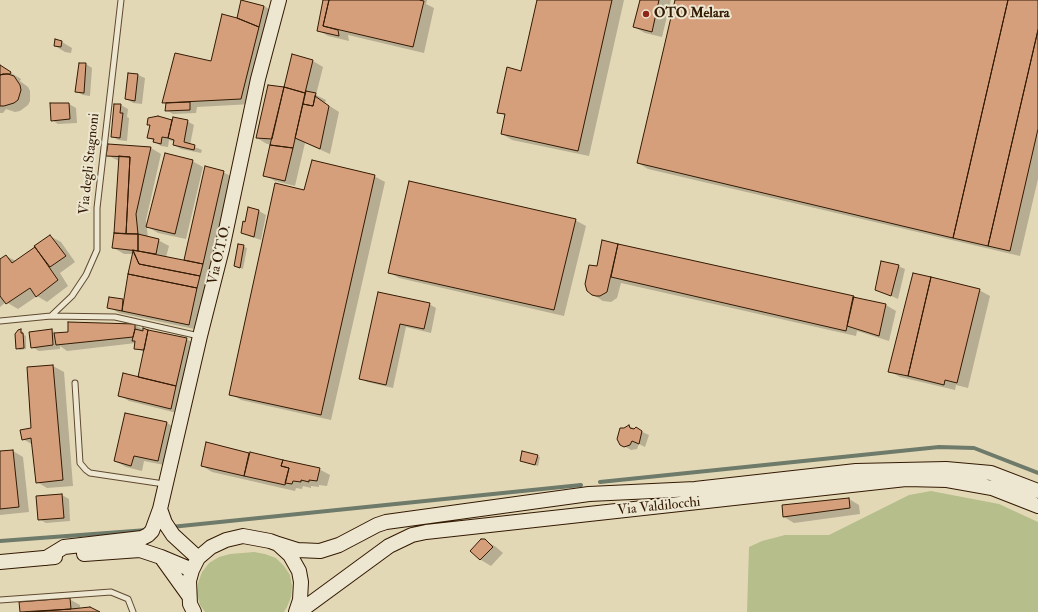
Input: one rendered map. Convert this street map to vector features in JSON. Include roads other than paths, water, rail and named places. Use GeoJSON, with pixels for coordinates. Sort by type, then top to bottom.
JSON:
{"type":"FeatureCollection","features":[{"type":"Feature","properties":{"kind":"street","name":"Via O.T.O."},"geometry":{"type":"LineString","coordinates":[[46,558],[64,547],[142,538],[152,531],[160,509],[200,336],[222,249],[258,79],[280,0]]}},
{"type":"Feature","properties":{"kind":"street","name":"Via Valdilocchi"},"geometry":{"type":"LineString","coordinates":[[195,564],[210,547],[226,540],[243,536],[260,539],[297,550],[320,551],[339,545],[377,525],[386,522],[592,494],[695,489],[856,471],[946,469],[991,473],[1038,491]]}},
{"type":"Feature","properties":{"kind":"street","name":"Via Valdilocchi"},"geometry":{"type":"LineString","coordinates":[[299,612],[389,546],[412,535],[426,532],[906,479],[947,480],[992,488],[1038,506]]}},
{"type":"Feature","properties":{"kind":"street"},"geometry":{"type":"LineString","coordinates":[[160,509],[173,535],[195,564]]}},
{"type":"Feature","properties":{"kind":"street"},"geometry":{"type":"LineString","coordinates":[[278,544],[290,555],[299,571],[301,591],[296,612]]}},
{"type":"Feature","properties":{"kind":"street"},"geometry":{"type":"LineString","coordinates":[[0,562],[140,550],[161,557],[195,564]]}},
{"type":"Feature","properties":{"kind":"street"},"geometry":{"type":"LineString","coordinates":[[161,557],[190,606]]}},
{"type":"Feature","properties":{"kind":"street"},"geometry":{"type":"LineString","coordinates":[[190,606],[189,581],[195,564]]}},
{"type":"Feature","properties":{"kind":"lane","name":"Via degli Stagnoni"},"geometry":{"type":"LineString","coordinates":[[51,316],[72,296],[86,275],[97,250],[97,208],[121,0]]}},
{"type":"Feature","properties":{"kind":"lane"},"geometry":{"type":"LineString","coordinates":[[0,321],[51,316],[115,317],[200,336]]}},
{"type":"Feature","properties":{"kind":"lane"},"geometry":{"type":"LineString","coordinates":[[75,383],[80,463],[86,470],[90,473],[165,485]]}},
{"type":"Feature","properties":{"kind":"lane"},"geometry":{"type":"LineString","coordinates":[[0,600],[110,592],[128,599],[133,612]]}},
{"type":"Feature","properties":{"kind":"waterway"},"geometry":{"type":"LineString","coordinates":[[600,482],[939,447],[974,448],[1038,473]]}},
{"type":"Feature","properties":{"kind":"waterway"},"geometry":{"type":"LineString","coordinates":[[171,527],[581,485]]}},
{"type":"Feature","properties":{"kind":"waterway"},"geometry":{"type":"LineString","coordinates":[[0,541],[147,530]]}},
{"type":"Feature","properties":{"kind":"place","name":"OTO Melara"},"geometry":{"type":"Point","coordinates":[646,14]}}]}
